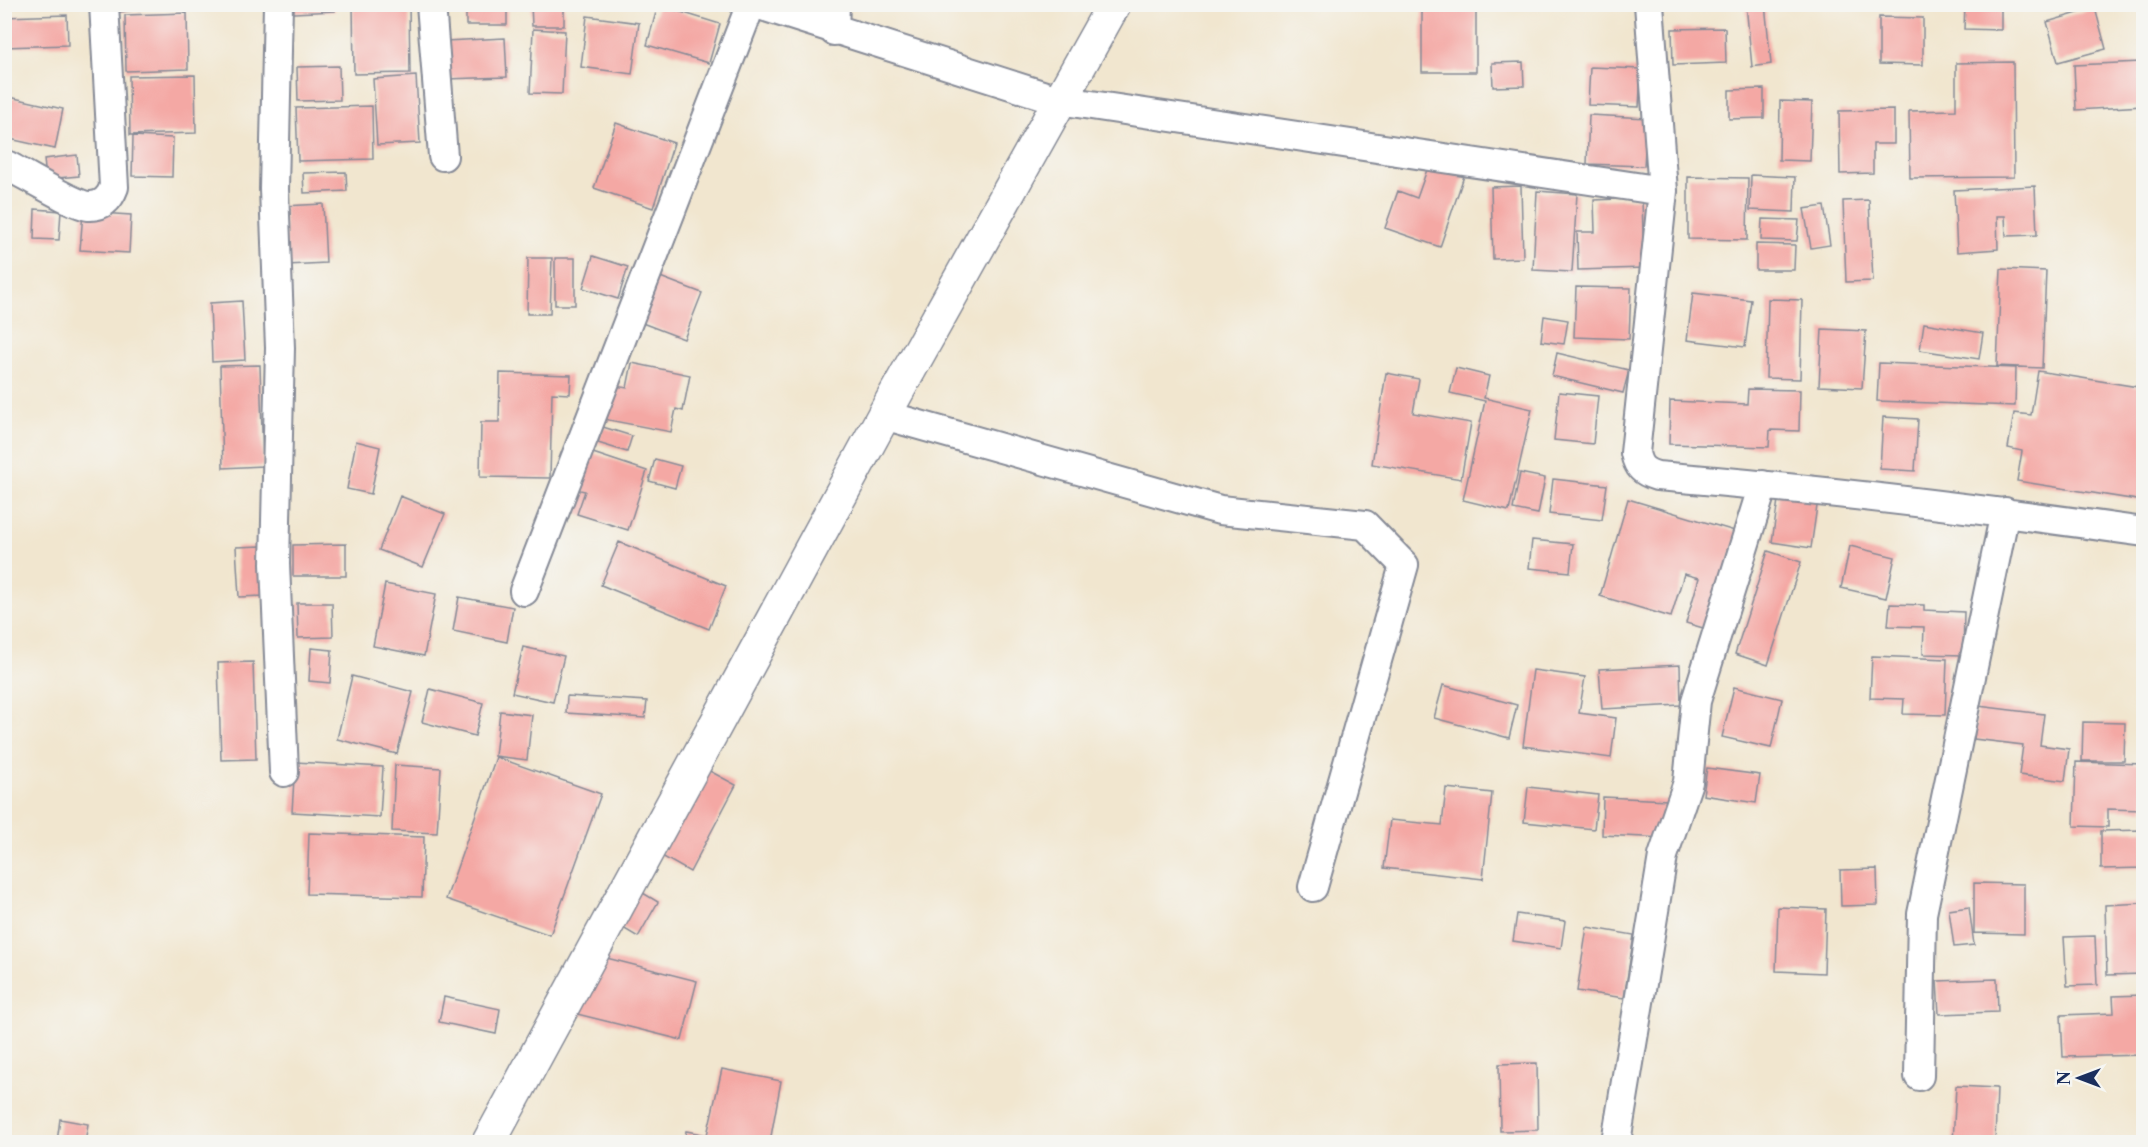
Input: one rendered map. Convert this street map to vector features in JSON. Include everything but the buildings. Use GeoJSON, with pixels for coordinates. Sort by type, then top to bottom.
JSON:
{"type":"FeatureCollection","features":[{"type":"Feature","properties":{"kind":"street"},"geometry":{"type":"LineString","coordinates":[[4,164],[84,205],[102,203],[110,197],[114,187],[104,4]]}},
{"type":"Feature","properties":{"kind":"street"},"geometry":{"type":"LineString","coordinates":[[278,4],[274,189],[280,348],[275,564],[284,772]]}},
{"type":"Feature","properties":{"kind":"street"},"geometry":{"type":"LineString","coordinates":[[431,4],[443,156]]}},
{"type":"Feature","properties":{"kind":"street"},"geometry":{"type":"LineString","coordinates":[[524,591],[754,4],[835,18],[1058,100],[1663,191]]}},
{"type":"Feature","properties":{"kind":"street"},"geometry":{"type":"LineString","coordinates":[[489,1143],[884,415],[1058,100],[1114,4]]}},
{"type":"Feature","properties":{"kind":"street"},"geometry":{"type":"LineString","coordinates":[[1649,4],[1663,191],[1635,453],[1637,465],[1647,473],[1657,476],[1763,485],[2005,512],[2144,532]]}},
{"type":"Feature","properties":{"kind":"street"},"geometry":{"type":"LineString","coordinates":[[884,415],[1220,510],[1365,525],[1404,565],[1313,887]]}},
{"type":"Feature","properties":{"kind":"street"},"geometry":{"type":"LineString","coordinates":[[1616,1143],[1663,856],[1688,782],[1696,701],[1763,485]]}},
{"type":"Feature","properties":{"kind":"street"},"geometry":{"type":"LineString","coordinates":[[1919,1076],[1922,914],[2005,512]]}}]}
